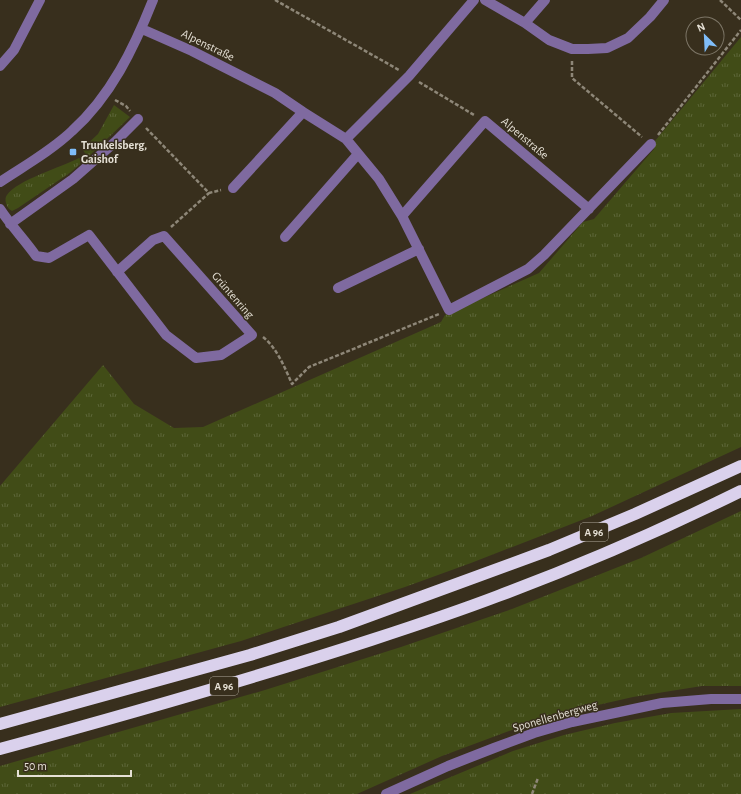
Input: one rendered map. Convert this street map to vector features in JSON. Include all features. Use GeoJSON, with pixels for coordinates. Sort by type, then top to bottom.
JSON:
{"type":"FeatureCollection","features":[{"type":"Feature","properties":{"kind":"highway","name":"A 96"},"geometry":{"type":"LineString","coordinates":[[0,724],[250,655],[339,627],[549,550],[635,514],[741,466]]}},
{"type":"Feature","properties":{"kind":"highway","name":"A 96"},"geometry":{"type":"LineString","coordinates":[[0,749],[177,701],[282,669],[446,615],[498,596],[643,537],[741,491]]}},
{"type":"Feature","properties":{"kind":"street"},"geometry":{"type":"LineString","coordinates":[[0,66],[14,50],[40,0]]}},
{"type":"Feature","properties":{"kind":"street"},"geometry":{"type":"LineString","coordinates":[[0,182],[57,144],[73,131],[93,110],[106,94],[122,67],[142,29],[153,0]]}},
{"type":"Feature","properties":{"kind":"street"},"geometry":{"type":"LineString","coordinates":[[346,139],[409,76],[474,0]]}},
{"type":"Feature","properties":{"kind":"street"},"geometry":{"type":"LineString","coordinates":[[485,0],[525,23],[549,40],[572,49],[607,48],[628,38],[650,17],[664,0]]}},
{"type":"Feature","properties":{"kind":"street"},"geometry":{"type":"LineString","coordinates":[[525,23],[545,0]]}},
{"type":"Feature","properties":{"kind":"street","name":"Alpenstraße"},"geometry":{"type":"LineString","coordinates":[[142,29],[192,51],[275,93],[346,139],[379,179],[402,216],[449,310]]}},
{"type":"Feature","properties":{"kind":"street"},"geometry":{"type":"LineString","coordinates":[[233,188],[303,112]]}},
{"type":"Feature","properties":{"kind":"street"},"geometry":{"type":"LineString","coordinates":[[10,224],[73,179],[115,142],[138,119]]}},
{"type":"Feature","properties":{"kind":"street","name":"Alpenstraße"},"geometry":{"type":"LineString","coordinates":[[402,216],[485,121],[589,209]]}},
{"type":"Feature","properties":{"kind":"street"},"geometry":{"type":"LineString","coordinates":[[449,310],[528,269],[544,255],[651,144]]}},
{"type":"Feature","properties":{"kind":"street"},"geometry":{"type":"LineString","coordinates":[[285,237],[358,154]]}},
{"type":"Feature","properties":{"kind":"street","name":"Grüntenring"},"geometry":{"type":"LineString","coordinates":[[0,209],[36,256],[49,258],[89,235],[166,335],[196,358],[221,355],[252,335],[164,236]]}},
{"type":"Feature","properties":{"kind":"street"},"geometry":{"type":"LineString","coordinates":[[117,272],[153,240],[164,236]]}},
{"type":"Feature","properties":{"kind":"street"},"geometry":{"type":"LineString","coordinates":[[338,288],[419,249]]}},
{"type":"Feature","properties":{"kind":"street","name":"Sponellenbergweg"},"geometry":{"type":"LineString","coordinates":[[386,794],[448,766],[534,733],[572,722],[662,703],[711,699],[741,699]]}},
{"type":"Feature","properties":{"kind":"path"},"geometry":{"type":"LineString","coordinates":[[275,0],[372,54],[485,121]]}},
{"type":"Feature","properties":{"kind":"path"},"geometry":{"type":"LineString","coordinates":[[720,0],[741,20]]}},
{"type":"Feature","properties":{"kind":"path"},"geometry":{"type":"LineString","coordinates":[[572,49],[572,78],[595,99],[651,144],[741,30]]}},
{"type":"Feature","properties":{"kind":"path"},"geometry":{"type":"LineString","coordinates":[[106,94],[126,106],[209,193]]}},
{"type":"Feature","properties":{"kind":"path"},"geometry":{"type":"LineString","coordinates":[[164,236],[174,224],[209,193],[233,188]]}},
{"type":"Feature","properties":{"kind":"path"},"geometry":{"type":"LineString","coordinates":[[252,335],[257,334],[270,342],[284,366],[292,384],[309,367],[449,310]]}},
{"type":"Feature","properties":{"kind":"path"},"geometry":{"type":"LineString","coordinates":[[532,794],[538,778]]}},
{"type":"Feature","properties":{"kind":"green space"},"geometry":{"type":"Polygon","coordinates":[[[741,37],[741,447],[592,516],[405,587],[241,641],[0,707],[0,486],[103,365],[134,404],[174,428],[203,427],[441,322],[445,315],[539,273],[583,222],[594,219],[654,149],[655,141],[741,37]]]}},
{"type":"Feature","properties":{"kind":"green space"},"geometry":{"type":"Polygon","coordinates":[[[114,105],[130,117],[88,157],[82,149],[98,134],[114,105]]]}},
{"type":"Feature","properties":{"kind":"green space"},"geometry":{"type":"Polygon","coordinates":[[[79,158],[81,159],[80,164],[71,172],[18,208],[12,211],[9,209],[6,204],[6,198],[12,189],[30,179],[79,158]]]}},
{"type":"Feature","properties":{"kind":"green space"},"geometry":{"type":"Polygon","coordinates":[[[741,511],[741,686],[702,686],[633,697],[567,712],[509,731],[442,756],[357,794],[0,794],[0,766],[265,690],[401,647],[512,609],[641,558],[741,511]]]}},
{"type":"Feature","properties":{"kind":"green space"},"geometry":{"type":"Polygon","coordinates":[[[741,709],[741,794],[410,794],[513,751],[564,735],[615,723],[671,713],[741,709]]]}},
{"type":"Feature","properties":{"kind":"place","name":"Trunkelsberg, Gaishof"},"geometry":{"type":"Point","coordinates":[73,152]}}]}
